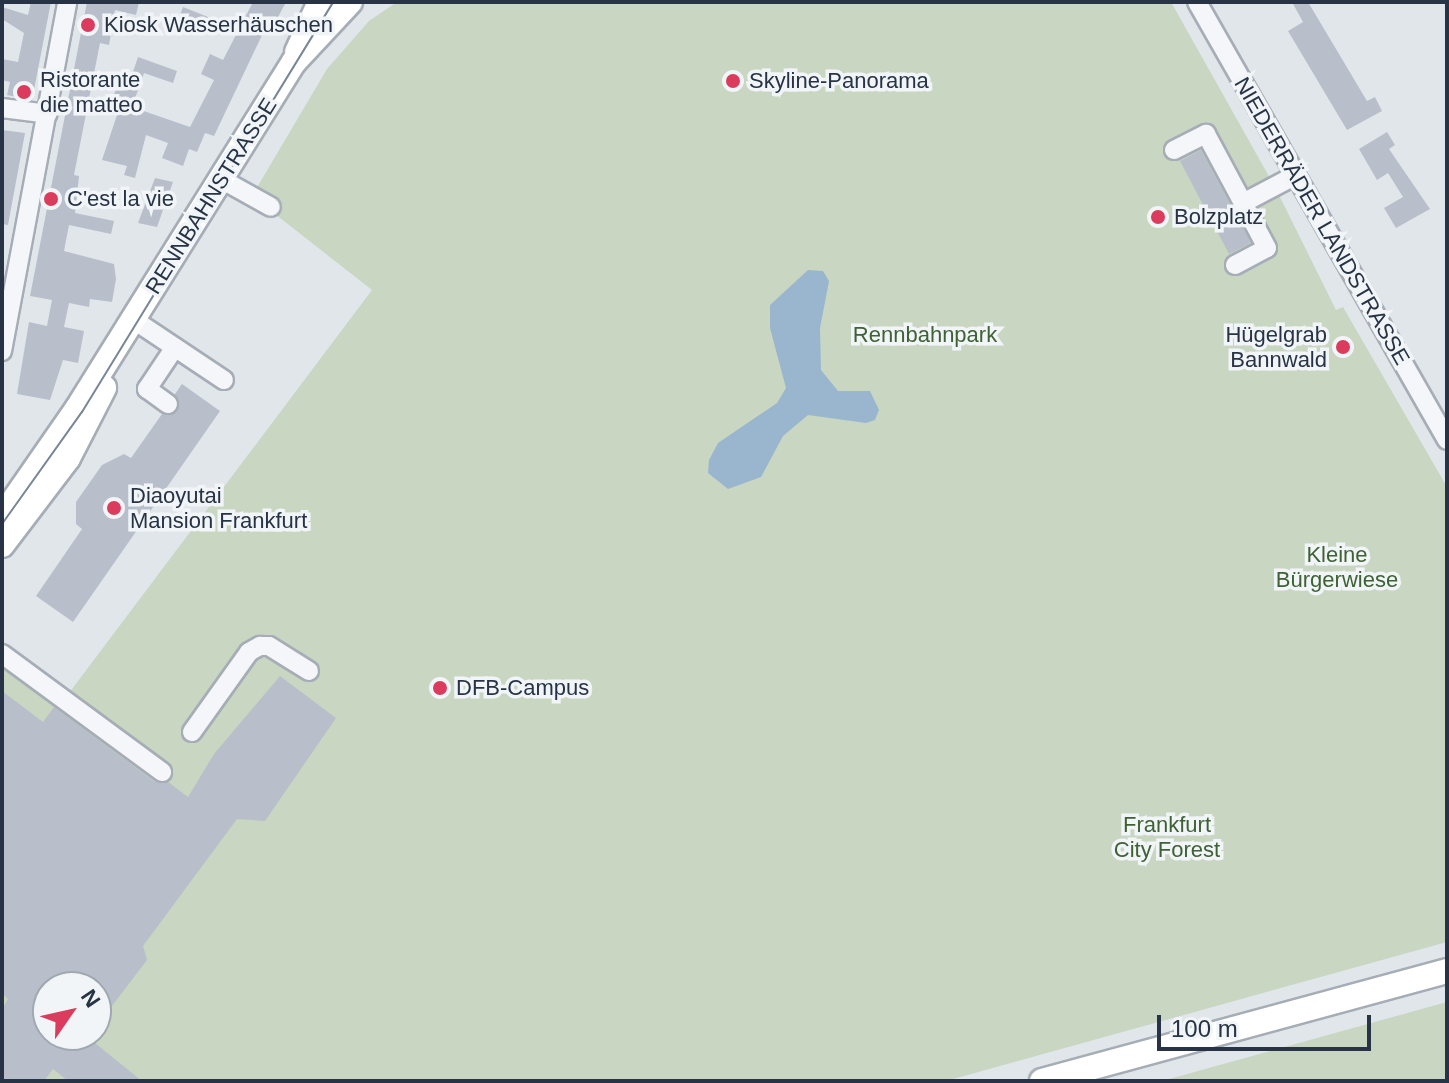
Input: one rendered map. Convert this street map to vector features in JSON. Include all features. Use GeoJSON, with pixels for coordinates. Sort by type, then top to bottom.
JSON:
{"type":"FeatureCollection","features":[{"type":"Feature","properties":{"kind":"main road","name":"RENNBAHNSTRASSE"},"geometry":{"type":"LineString","coordinates":[[2,517],[131,325],[294,62],[320,2]]}},
{"type":"Feature","properties":{"kind":"main road","name":"RENNBAHNSTRASSE"},"geometry":{"type":"LineString","coordinates":[[294,62],[350,2]]}},
{"type":"Feature","properties":{"kind":"main road","name":"RENNBAHNSTRASSE"},"geometry":{"type":"LineString","coordinates":[[2,545],[89,437],[98,402],[131,325]]}},
{"type":"Feature","properties":{"kind":"main road"},"geometry":{"type":"LineString","coordinates":[[1042,1081],[1447,971]]}},
{"type":"Feature","properties":{"kind":"street"},"geometry":{"type":"LineString","coordinates":[[2,351],[67,2]]}},
{"type":"Feature","properties":{"kind":"street","name":"NIEDERRÄDER LANDSTRASSE"},"geometry":{"type":"LineString","coordinates":[[1197,2],[1447,440]]}},
{"type":"Feature","properties":{"kind":"street"},"geometry":{"type":"LineString","coordinates":[[2,108],[48,114]]}},
{"type":"Feature","properties":{"kind":"street"},"geometry":{"type":"LineString","coordinates":[[1174,150],[1206,134],[1267,248],[1235,265]]}},
{"type":"Feature","properties":{"kind":"street"},"geometry":{"type":"LineString","coordinates":[[1243,203],[1296,175]]}},
{"type":"Feature","properties":{"kind":"street"},"geometry":{"type":"LineString","coordinates":[[221,179],[271,207]]}},
{"type":"Feature","properties":{"kind":"street"},"geometry":{"type":"LineString","coordinates":[[131,325],[175,347],[224,380]]}},
{"type":"Feature","properties":{"kind":"street"},"geometry":{"type":"LineString","coordinates":[[168,404],[147,389],[175,347]]}},
{"type":"Feature","properties":{"kind":"street"},"geometry":{"type":"LineString","coordinates":[[2,524],[82,412],[98,402]]}},
{"type":"Feature","properties":{"kind":"street"},"geometry":{"type":"LineString","coordinates":[[192,732],[249,652],[260,646],[280,651],[309,671]]}},
{"type":"Feature","properties":{"kind":"street"},"geometry":{"type":"LineString","coordinates":[[2,654],[162,772]]}},
{"type":"Feature","properties":{"kind":"green space"},"geometry":{"type":"Polygon","coordinates":[[[397,2],[1171,2],[1275,187],[1336,310],[1343,307],[1447,487],[1447,942],[946,1081],[2,1081],[2,666],[57,709],[372,290],[252,196],[327,69],[369,21],[397,2]]]}},
{"type":"Feature","properties":{"kind":"green space"},"geometry":{"type":"Polygon","coordinates":[[[1447,1002],[1447,1081],[1162,1081],[1447,1002]]]}},
{"type":"Feature","properties":{"kind":"water"},"geometry":{"type":"Polygon","coordinates":[[[808,270],[823,271],[829,281],[820,328],[821,370],[838,391],[870,391],[879,410],[875,420],[866,423],[808,415],[783,436],[761,477],[728,489],[708,473],[709,460],[718,443],[777,403],[786,388],[770,328],[770,305],[808,270]]]}},
{"type":"Feature","properties":{"kind":"building"},"geometry":{"type":"Polygon","coordinates":[[[31,2],[51,2],[32,100],[7,95],[10,82],[2,80],[2,59],[18,62],[24,33],[2,19],[2,7],[28,15],[31,2]]]}},
{"type":"Feature","properties":{"kind":"building"},"geometry":{"type":"Polygon","coordinates":[[[87,2],[139,2],[136,15],[115,10],[109,45],[100,43],[74,175],[79,176],[75,213],[114,221],[111,234],[69,225],[64,251],[114,264],[116,279],[112,302],[90,299],[89,307],[69,303],[64,327],[84,331],[78,363],[63,360],[50,400],[17,394],[29,322],[47,326],[52,300],[30,296],[87,2]]]}},
{"type":"Feature","properties":{"kind":"building"},"geometry":{"type":"Polygon","coordinates":[[[253,2],[286,2],[269,34],[264,31],[214,136],[205,133],[197,152],[189,149],[183,166],[162,158],[168,143],[146,135],[135,178],[124,175],[127,166],[102,160],[121,103],[112,99],[120,80],[129,84],[138,57],[177,71],[173,83],[144,73],[132,107],[190,127],[214,80],[201,74],[210,54],[223,60],[253,2]]]}},
{"type":"Feature","properties":{"kind":"building"},"geometry":{"type":"Polygon","coordinates":[[[1292,2],[1308,2],[1367,101],[1375,97],[1382,111],[1347,130],[1288,31],[1303,22],[1292,2]]]}},
{"type":"Feature","properties":{"kind":"building"},"geometry":{"type":"Polygon","coordinates":[[[183,7],[208,17],[202,33],[177,23],[183,7]]]}},
{"type":"Feature","properties":{"kind":"building"},"geometry":{"type":"Polygon","coordinates":[[[2,130],[25,133],[8,225],[2,224],[2,130]]]}},
{"type":"Feature","properties":{"kind":"building"},"geometry":{"type":"Polygon","coordinates":[[[1387,132],[1395,145],[1389,149],[1430,209],[1396,228],[1384,208],[1403,197],[1388,173],[1377,180],[1359,149],[1387,132]]]}},
{"type":"Feature","properties":{"kind":"building"},"geometry":{"type":"Polygon","coordinates":[[[1201,150],[1251,243],[1229,254],[1180,161],[1201,150]]]}},
{"type":"Feature","properties":{"kind":"building"},"geometry":{"type":"Polygon","coordinates":[[[155,178],[173,182],[157,227],[138,223],[155,178]]]}},
{"type":"Feature","properties":{"kind":"building","name":"Diaoyutai Mansion Frankfurt"},"geometry":{"type":"Polygon","coordinates":[[[182,384],[220,411],[73,622],[36,596],[82,529],[76,524],[76,502],[102,465],[124,454],[131,458],[162,414],[177,412],[175,394],[182,384]]]}},
{"type":"Feature","properties":{"kind":"building"},"geometry":{"type":"Polygon","coordinates":[[[280,676],[336,718],[265,821],[237,819],[143,946],[147,960],[112,1006],[112,971],[32,971],[32,1051],[105,1051],[142,1081],[68,1081],[53,1069],[44,1081],[2,1081],[2,1009],[8,999],[2,993],[2,691],[43,722],[54,707],[155,782],[168,782],[188,797],[214,754],[280,676]]]}},
{"type":"Feature","properties":{"kind":"tram line"},"geometry":{"type":"LineString","coordinates":[[2,524],[82,412],[333,2]]}},
{"type":"Feature","properties":{"kind":"place","name":"Kiosk Wasserhäuschen"},"geometry":{"type":"Point","coordinates":[88,25]}},
{"type":"Feature","properties":{"kind":"place","name":"Skyline-Panorama"},"geometry":{"type":"Point","coordinates":[733,81]}},
{"type":"Feature","properties":{"kind":"place","name":"Ristorante die matteo"},"geometry":{"type":"Point","coordinates":[24,92]}},
{"type":"Feature","properties":{"kind":"place","name":"C'est la vie"},"geometry":{"type":"Point","coordinates":[51,199]}},
{"type":"Feature","properties":{"kind":"place","name":"Bolzplatz"},"geometry":{"type":"Point","coordinates":[1158,217]}},
{"type":"Feature","properties":{"kind":"place","name":"Hügelgrab Bannwald"},"geometry":{"type":"Point","coordinates":[1343,347]}},
{"type":"Feature","properties":{"kind":"place","name":"Diaoyutai Mansion Frankfurt"},"geometry":{"type":"Point","coordinates":[114,508]}},
{"type":"Feature","properties":{"kind":"place","name":"DFB-Campus"},"geometry":{"type":"Point","coordinates":[440,688]}},
{"type":"Feature","properties":{"kind":"park label","name":"Rennbahnpark"},"geometry":{"type":"Point","coordinates":[925,335]}},
{"type":"Feature","properties":{"kind":"park label","name":"Kleine Bürgerwiese"},"geometry":{"type":"Point","coordinates":[1337,566]}},
{"type":"Feature","properties":{"kind":"park label","name":"Frankfurt City Forest"},"geometry":{"type":"Point","coordinates":[1167,836]}}]}
